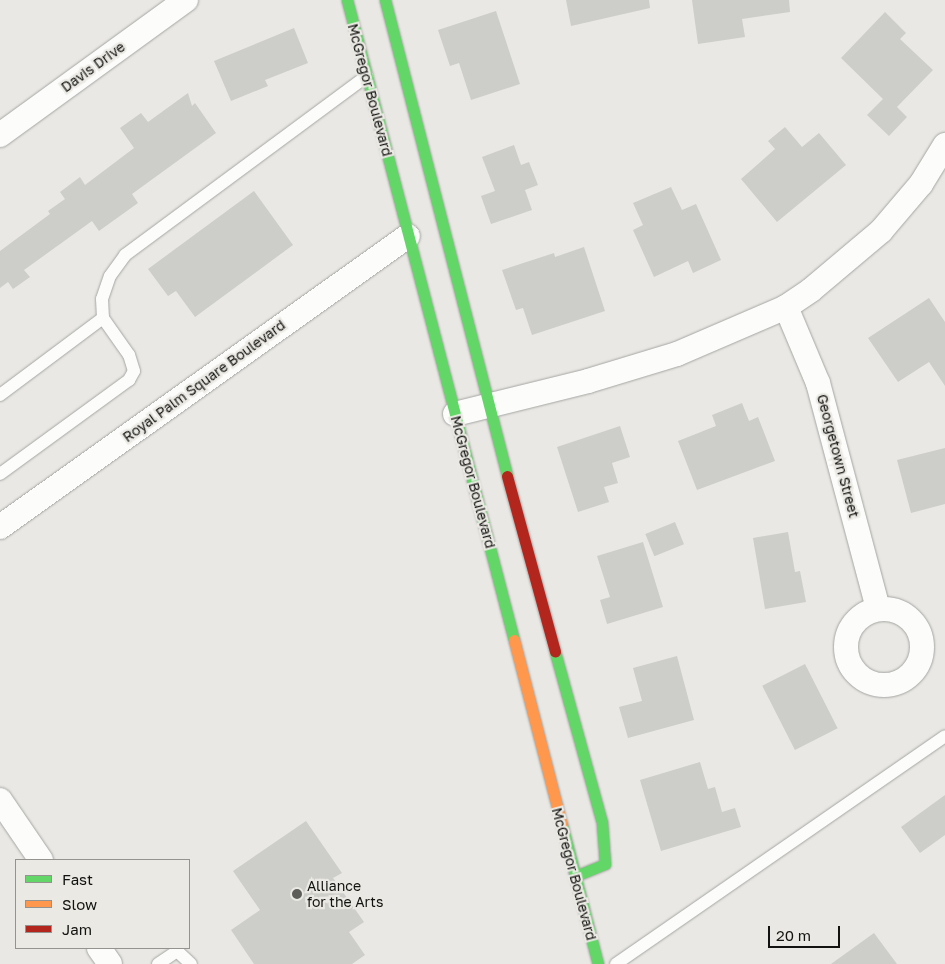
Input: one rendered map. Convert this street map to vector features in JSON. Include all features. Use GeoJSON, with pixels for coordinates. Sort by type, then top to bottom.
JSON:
{"type":"FeatureCollection","features":[{"type":"Feature","properties":{"kind":"main road","name":"McGregor Boulevard"},"geometry":{"type":"LineString","coordinates":[[347,0],[598,964]]}},
{"type":"Feature","properties":{"kind":"main road"},"geometry":{"type":"LineString","coordinates":[[385,0],[489,405],[602,823],[606,864],[575,876]]}},
{"type":"Feature","properties":{"kind":"street","name":"Davis Drive"},"geometry":{"type":"LineString","coordinates":[[0,135],[186,0]]}},
{"type":"Feature","properties":{"kind":"street"},"geometry":{"type":"LineString","coordinates":[[455,414],[588,381],[677,354],[763,320],[811,290],[881,231],[921,184],[945,145]]}},
{"type":"Feature","properties":{"kind":"street","name":"Royal Palm Square Boulevard"},"geometry":{"type":"LineString","coordinates":[[0,528],[408,236]]}},
{"type":"Feature","properties":{"kind":"street","name":"Georgetown Street"},"geometry":{"type":"LineString","coordinates":[[786,307],[818,383],[878,608]]}},
{"type":"Feature","properties":{"kind":"street"},"geometry":{"type":"LineString","coordinates":[[0,800],[39,859]]}},
{"type":"Feature","properties":{"kind":"street"},"geometry":{"type":"LineString","coordinates":[[100,949],[110,964]]}},
{"type":"Feature","properties":{"kind":"lane"},"geometry":{"type":"LineString","coordinates":[[0,474],[128,380],[134,371],[129,355],[103,318],[102,299],[110,276],[125,255],[367,76]]}},
{"type":"Feature","properties":{"kind":"lane"},"geometry":{"type":"LineString","coordinates":[[0,395],[103,318]]}},
{"type":"Feature","properties":{"kind":"lane"},"geometry":{"type":"LineString","coordinates":[[616,964],[945,736]]}},
{"type":"Feature","properties":{"kind":"lane"},"geometry":{"type":"LineString","coordinates":[[158,964],[177,951],[191,964]]}},
{"type":"Feature","properties":{"kind":"building"},"geometry":{"type":"Polygon","coordinates":[[[566,0],[649,0],[650,8],[571,26],[566,0]]]}},
{"type":"Feature","properties":{"kind":"building"},"geometry":{"type":"Polygon","coordinates":[[[692,0],[789,0],[790,12],[742,19],[745,37],[698,44],[692,0]]]}},
{"type":"Feature","properties":{"kind":"building"},"geometry":{"type":"Polygon","coordinates":[[[496,11],[520,84],[471,100],[459,63],[450,66],[438,30],[496,11]]]}},
{"type":"Feature","properties":{"kind":"building"},"geometry":{"type":"Polygon","coordinates":[[[885,12],[906,33],[900,39],[933,70],[897,107],[907,117],[889,136],[867,115],[883,99],[841,58],[885,12]]]}},
{"type":"Feature","properties":{"kind":"building"},"geometry":{"type":"Polygon","coordinates":[[[294,28],[308,63],[265,80],[268,86],[231,101],[214,61],[294,28]]]}},
{"type":"Feature","properties":{"kind":"building"},"geometry":{"type":"Polygon","coordinates":[[[188,93],[192,106],[195,103],[216,133],[132,194],[138,203],[99,231],[92,221],[24,270],[30,277],[13,289],[8,282],[0,288],[0,251],[50,214],[48,211],[65,199],[60,192],[80,177],[85,185],[134,148],[120,128],[141,113],[148,122],[188,93]]]}},
{"type":"Feature","properties":{"kind":"building"},"geometry":{"type":"Polygon","coordinates":[[[785,127],[802,147],[819,133],[846,165],[777,222],[741,179],[775,149],[768,141],[785,127]]]}},
{"type":"Feature","properties":{"kind":"building"},"geometry":{"type":"Polygon","coordinates":[[[514,145],[521,165],[529,162],[538,185],[525,190],[532,210],[491,224],[481,196],[495,191],[482,157],[514,145]]]}},
{"type":"Feature","properties":{"kind":"building"},"geometry":{"type":"Polygon","coordinates":[[[671,187],[682,210],[696,204],[721,260],[693,273],[688,261],[654,277],[633,230],[643,225],[633,203],[671,187]]]}},
{"type":"Feature","properties":{"kind":"building"},"geometry":{"type":"Polygon","coordinates":[[[254,191],[293,245],[195,317],[176,291],[168,296],[148,269],[254,191]]]}},
{"type":"Feature","properties":{"kind":"building"},"geometry":{"type":"Polygon","coordinates":[[[584,247],[605,311],[532,335],[523,308],[516,310],[502,270],[554,253],[555,257],[584,247]]]}},
{"type":"Feature","properties":{"kind":"building"},"geometry":{"type":"Polygon","coordinates":[[[929,298],[945,322],[945,386],[929,362],[898,382],[868,338],[929,298]]]}},
{"type":"Feature","properties":{"kind":"building"},"geometry":{"type":"Polygon","coordinates":[[[742,403],[749,421],[758,417],[775,461],[697,490],[678,441],[716,426],[712,415],[742,403]]]}},
{"type":"Feature","properties":{"kind":"building"},"geometry":{"type":"Polygon","coordinates":[[[620,426],[630,457],[612,463],[618,483],[604,487],[609,502],[578,512],[557,447],[620,426]]]}},
{"type":"Feature","properties":{"kind":"building"},"geometry":{"type":"Polygon","coordinates":[[[945,448],[945,504],[911,513],[897,460],[945,448]]]}},
{"type":"Feature","properties":{"kind":"building"},"geometry":{"type":"Polygon","coordinates":[[[675,522],[684,544],[654,556],[645,534],[675,522]]]}},
{"type":"Feature","properties":{"kind":"building"},"geometry":{"type":"Polygon","coordinates":[[[788,532],[795,572],[800,571],[806,602],[765,609],[753,538],[788,532]]]}},
{"type":"Feature","properties":{"kind":"building"},"geometry":{"type":"Polygon","coordinates":[[[643,542],[663,607],[607,624],[600,600],[610,597],[597,556],[643,542]]]}},
{"type":"Feature","properties":{"kind":"building"},"geometry":{"type":"Polygon","coordinates":[[[677,656],[694,720],[628,738],[619,707],[642,701],[633,668],[677,656]]]}},
{"type":"Feature","properties":{"kind":"building"},"geometry":{"type":"Polygon","coordinates":[[[805,664],[838,728],[795,750],[762,686],[805,664]]]}},
{"type":"Feature","properties":{"kind":"building"},"geometry":{"type":"Polygon","coordinates":[[[700,762],[708,789],[715,787],[722,812],[735,808],[741,827],[661,851],[640,780],[700,762]]]}},
{"type":"Feature","properties":{"kind":"building"},"geometry":{"type":"Polygon","coordinates":[[[945,795],[945,835],[920,853],[901,827],[945,795]]]}},
{"type":"Feature","properties":{"kind":"building","name":"Alliance for the Arts"},"geometry":{"type":"Polygon","coordinates":[[[306,821],[342,873],[333,878],[364,922],[349,932],[365,955],[352,964],[254,964],[231,930],[260,910],[233,871],[306,821]]]}},
{"type":"Feature","properties":{"kind":"building"},"geometry":{"type":"Polygon","coordinates":[[[874,933],[897,964],[831,964],[874,933]]]}},
{"type":"Feature","properties":{"kind":"traffic: fast"},"geometry":{"type":"LineString","coordinates":[[347,0],[514,640]]}},
{"type":"Feature","properties":{"kind":"traffic: fast"},"geometry":{"type":"LineString","coordinates":[[385,0],[507,476]]}},
{"type":"Feature","properties":{"kind":"traffic: fast"},"geometry":{"type":"LineString","coordinates":[[555,652],[602,823],[605,864],[575,876]]}},
{"type":"Feature","properties":{"kind":"traffic: fast"},"geometry":{"type":"LineString","coordinates":[[562,825],[598,964]]}},
{"type":"Feature","properties":{"kind":"traffic: slow"},"geometry":{"type":"LineString","coordinates":[[514,640],[562,825]]}},
{"type":"Feature","properties":{"kind":"traffic: jam"},"geometry":{"type":"LineString","coordinates":[[507,476],[555,652]]}},
{"type":"Feature","properties":{"kind":"place","name":"Alliance for the Arts"},"geometry":{"type":"Point","coordinates":[297,894]}}]}
